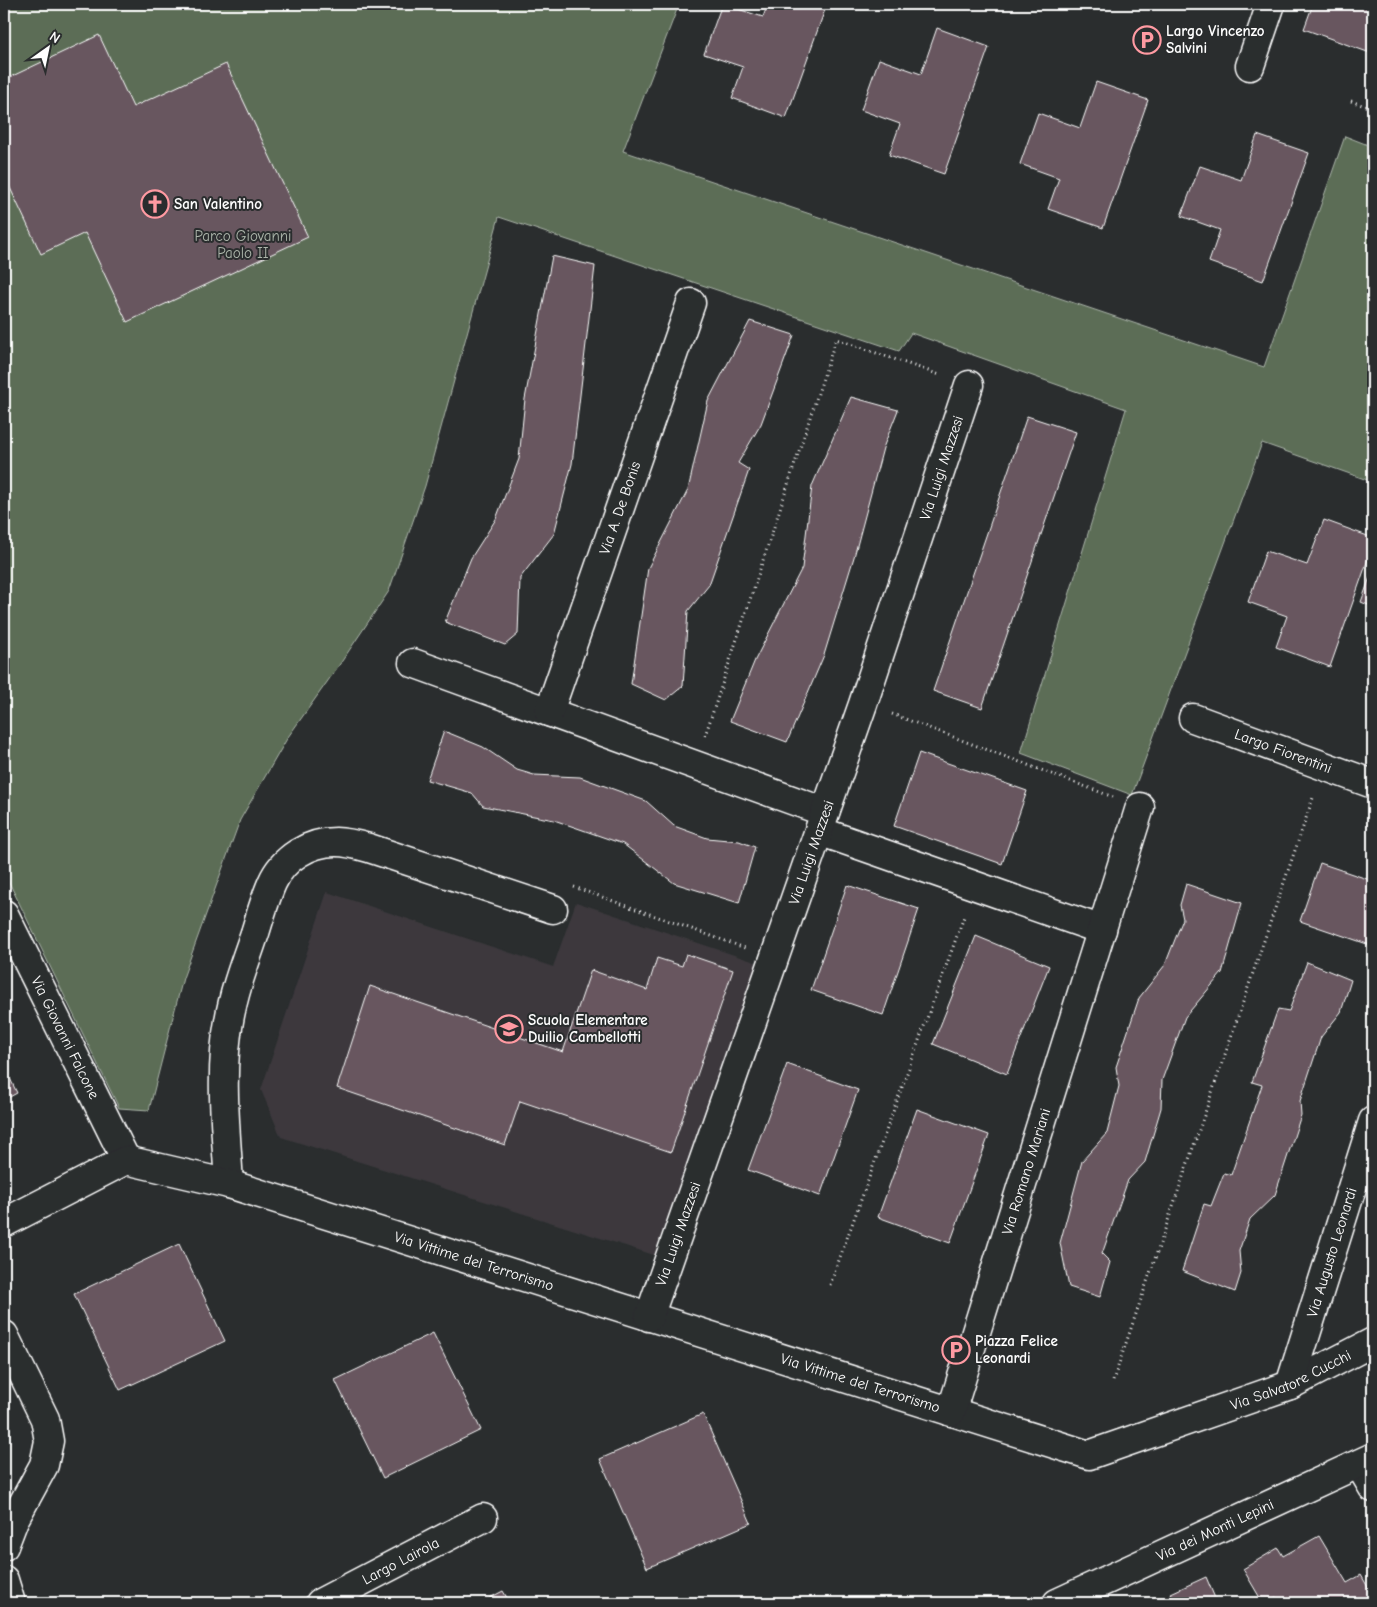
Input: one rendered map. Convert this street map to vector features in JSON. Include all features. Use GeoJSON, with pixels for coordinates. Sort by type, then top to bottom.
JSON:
{"type":"FeatureCollection","features":[{"type":"Feature","properties":{"kind":"street"},"geometry":{"type":"LineString","coordinates":[[1250,66],[1271,4]]}},
{"type":"Feature","properties":{"kind":"street","name":"Via A. De Bonis"},"geometry":{"type":"LineString","coordinates":[[549,712],[691,303]]}},
{"type":"Feature","properties":{"kind":"street","name":"Via Luigi Mazzesi"},"geometry":{"type":"LineString","coordinates":[[649,1317],[863,704],[969,385]]}},
{"type":"Feature","properties":{"kind":"street"},"geometry":{"type":"LineString","coordinates":[[413,663],[695,765],[822,822],[975,886],[1102,930]]}},
{"type":"Feature","properties":{"kind":"street","name":"Largo Fiorentini"},"geometry":{"type":"LineString","coordinates":[[1193,718],[1373,784]]}},
{"type":"Feature","properties":{"kind":"street","name":"Via Romano Mariani"},"geometry":{"type":"LineString","coordinates":[[951,1412],[1140,807]]}},
{"type":"Feature","properties":{"kind":"street"},"geometry":{"type":"LineString","coordinates":[[228,1184],[224,1080],[229,1021],[240,978],[269,891],[279,871],[290,859],[303,849],[317,844],[350,843],[553,909]]}},
{"type":"Feature","properties":{"kind":"street","name":"Via Giovanni Falcone"},"geometry":{"type":"LineString","coordinates":[[4,914],[126,1160]]}},
{"type":"Feature","properties":{"kind":"street","name":"Via Augusto Leonardi"},"geometry":{"type":"LineString","coordinates":[[1290,1386],[1373,1120]]}},
{"type":"Feature","properties":{"kind":"street"},"geometry":{"type":"LineString","coordinates":[[4,1223],[126,1160]]}},
{"type":"Feature","properties":{"kind":"street","name":"Via Vittime del Terrorismo"},"geometry":{"type":"LineString","coordinates":[[126,1160],[228,1184],[951,1412]]}},
{"type":"Feature","properties":{"kind":"street"},"geometry":{"type":"LineString","coordinates":[[4,1335],[46,1419],[49,1441],[44,1465],[14,1520],[4,1546]]}},
{"type":"Feature","properties":{"kind":"street","name":"Via Salvatore Cucchi"},"geometry":{"type":"LineString","coordinates":[[951,1412],[1089,1455],[1290,1386],[1373,1342]]}},
{"type":"Feature","properties":{"kind":"street"},"geometry":{"type":"LineString","coordinates":[[1366,1460],[1373,1488]]}},
{"type":"Feature","properties":{"kind":"street","name":"Via dei Monti Lepini"},"geometry":{"type":"LineString","coordinates":[[1057,1603],[1366,1460]]}},
{"type":"Feature","properties":{"kind":"street","name":"Largo Lairola"},"geometry":{"type":"LineString","coordinates":[[320,1603],[483,1518]]}},
{"type":"Feature","properties":{"kind":"street"},"geometry":{"type":"LineString","coordinates":[[4,1580],[11,1603]]}},
{"type":"Feature","properties":{"kind":"path"},"geometry":{"type":"LineString","coordinates":[[1351,101],[1373,109]]}},
{"type":"Feature","properties":{"kind":"path"},"geometry":{"type":"LineString","coordinates":[[695,765],[836,339],[969,385]]}},
{"type":"Feature","properties":{"kind":"path"},"geometry":{"type":"LineString","coordinates":[[863,704],[1140,807]]}},
{"type":"Feature","properties":{"kind":"path"},"geometry":{"type":"LineString","coordinates":[[1113,1381],[1324,766]]}},
{"type":"Feature","properties":{"kind":"path"},"geometry":{"type":"LineString","coordinates":[[553,909],[562,883],[774,959]]}},
{"type":"Feature","properties":{"kind":"path"},"geometry":{"type":"LineString","coordinates":[[830,1284],[975,886]]}},
{"type":"Feature","properties":{"kind":"shaded area","name":"Scuola Elementare Duilio Cambellotti"},"geometry":{"type":"Polygon","coordinates":[[[327,892],[553,967],[576,902],[761,964],[654,1255],[281,1137],[261,1090],[327,892]]]}},
{"type":"Feature","properties":{"kind":"green space","name":"Parco Giovanni Paolo II"},"geometry":{"type":"Polygon","coordinates":[[[4,4],[679,4],[623,151],[1264,367],[1345,136],[1373,147],[1373,482],[1262,443],[1132,795],[1021,753],[1126,409],[911,333],[899,351],[499,217],[425,486],[389,591],[288,737],[240,820],[183,978],[149,1110],[119,1108],[4,872],[4,4]]]}},
{"type":"Feature","properties":{"kind":"building"},"geometry":{"type":"Polygon","coordinates":[[[722,4],[763,17],[768,4],[827,4],[786,118],[732,98],[743,67],[704,54],[722,4]]]}},
{"type":"Feature","properties":{"kind":"building"},"geometry":{"type":"Polygon","coordinates":[[[1313,4],[1373,4],[1373,54],[1304,29],[1313,4]]]}},
{"type":"Feature","properties":{"kind":"building"},"geometry":{"type":"Polygon","coordinates":[[[937,28],[989,47],[944,174],[889,155],[900,124],[861,110],[879,59],[921,74],[937,28]]]}},
{"type":"Feature","properties":{"kind":"building","name":"San Valentino"},"geometry":{"type":"Polygon","coordinates":[[[99,35],[133,107],[226,64],[308,237],[127,322],[85,233],[41,254],[4,175],[4,80],[99,35]]]}},
{"type":"Feature","properties":{"kind":"building"},"geometry":{"type":"Polygon","coordinates":[[[1096,82],[1148,100],[1103,228],[1048,209],[1059,178],[1020,164],[1038,113],[1080,128],[1096,82]]]}},
{"type":"Feature","properties":{"kind":"building"},"geometry":{"type":"Polygon","coordinates":[[[1257,135],[1309,153],[1263,281],[1209,262],[1220,230],[1181,216],[1200,166],[1241,180],[1257,135]]]}},
{"type":"Feature","properties":{"kind":"building"},"geometry":{"type":"Polygon","coordinates":[[[552,256],[595,266],[572,464],[554,534],[520,578],[518,634],[505,645],[445,622],[471,558],[496,519],[519,459],[525,399],[552,256]]]}},
{"type":"Feature","properties":{"kind":"building"},"geometry":{"type":"Polygon","coordinates":[[[750,321],[794,335],[761,424],[738,463],[749,470],[709,585],[688,611],[683,686],[666,700],[631,684],[648,568],[688,490],[708,401],[750,321]]]}},
{"type":"Feature","properties":{"kind":"building"},"geometry":{"type":"Polygon","coordinates":[[[851,397],[898,410],[883,448],[854,557],[824,655],[787,742],[730,721],[755,660],[802,568],[812,486],[851,397]]]}},
{"type":"Feature","properties":{"kind":"building"},"geometry":{"type":"Polygon","coordinates":[[[1027,416],[1076,432],[982,708],[933,691],[1027,416]]]}},
{"type":"Feature","properties":{"kind":"building"},"geometry":{"type":"Polygon","coordinates":[[[1324,520],[1373,538],[1373,545],[1330,667],[1276,647],[1287,616],[1248,602],[1266,551],[1307,565],[1324,520]]]}},
{"type":"Feature","properties":{"kind":"building"},"geometry":{"type":"Polygon","coordinates":[[[1373,569],[1373,607],[1361,602],[1373,569]]]}},
{"type":"Feature","properties":{"kind":"building"},"geometry":{"type":"Polygon","coordinates":[[[444,731],[483,747],[517,770],[534,775],[580,777],[646,801],[674,826],[707,838],[739,841],[755,847],[739,903],[674,883],[623,844],[554,820],[483,806],[472,793],[427,780],[444,731]]]}},
{"type":"Feature","properties":{"kind":"building"},"geometry":{"type":"Polygon","coordinates":[[[919,753],[1027,791],[1002,864],[894,826],[919,753]]]}},
{"type":"Feature","properties":{"kind":"building"},"geometry":{"type":"Polygon","coordinates":[[[1320,863],[1373,881],[1373,946],[1300,921],[1320,863]]]}},
{"type":"Feature","properties":{"kind":"building"},"geometry":{"type":"Polygon","coordinates":[[[1186,884],[1242,903],[1222,973],[1185,1017],[1162,1080],[1161,1108],[1145,1162],[1128,1180],[1102,1254],[1110,1262],[1100,1297],[1069,1287],[1060,1243],[1082,1161],[1107,1133],[1119,1086],[1116,1067],[1139,998],[1165,965],[1183,919],[1180,905],[1186,884]]]}},
{"type":"Feature","properties":{"kind":"building"},"geometry":{"type":"Polygon","coordinates":[[[847,885],[919,909],[883,1015],[811,990],[847,885]]]}},
{"type":"Feature","properties":{"kind":"building"},"geometry":{"type":"Polygon","coordinates":[[[976,936],[1049,966],[1007,1074],[933,1044],[976,936]]]}},
{"type":"Feature","properties":{"kind":"building"},"geometry":{"type":"Polygon","coordinates":[[[686,954],[733,970],[671,1152],[520,1101],[505,1145],[337,1088],[370,986],[563,1052],[591,970],[647,990],[657,958],[682,966],[686,954]]]}},
{"type":"Feature","properties":{"kind":"building"},"geometry":{"type":"Polygon","coordinates":[[[1307,962],[1351,980],[1341,1012],[1321,1037],[1300,1101],[1301,1115],[1275,1195],[1250,1219],[1239,1251],[1241,1273],[1235,1292],[1182,1271],[1204,1204],[1211,1206],[1224,1173],[1231,1175],[1262,1085],[1252,1082],[1278,1009],[1289,1011],[1307,962]]]}},
{"type":"Feature","properties":{"kind":"building"},"geometry":{"type":"Polygon","coordinates":[[[787,1064],[858,1090],[820,1196],[748,1170],[787,1064]]]}},
{"type":"Feature","properties":{"kind":"building"},"geometry":{"type":"Polygon","coordinates":[[[4,1066],[17,1093],[4,1100],[4,1066]]]}},
{"type":"Feature","properties":{"kind":"building"},"geometry":{"type":"Polygon","coordinates":[[[917,1109],[989,1135],[950,1243],[878,1217],[917,1109]]]}},
{"type":"Feature","properties":{"kind":"building"},"geometry":{"type":"Polygon","coordinates":[[[179,1244],[225,1341],[120,1390],[74,1294],[179,1244]]]}},
{"type":"Feature","properties":{"kind":"building"},"geometry":{"type":"Polygon","coordinates":[[[433,1333],[481,1430],[383,1478],[335,1380],[433,1333]]]}},
{"type":"Feature","properties":{"kind":"building"},"geometry":{"type":"Polygon","coordinates":[[[703,1414],[751,1523],[647,1568],[600,1459],[703,1414]]]}},
{"type":"Feature","properties":{"kind":"building"},"geometry":{"type":"Polygon","coordinates":[[[1319,1536],[1347,1583],[1361,1575],[1373,1596],[1373,1603],[1280,1603],[1276,1597],[1263,1603],[1243,1569],[1278,1548],[1283,1556],[1319,1536]]]}},
{"type":"Feature","properties":{"kind":"building"},"geometry":{"type":"Polygon","coordinates":[[[1206,1577],[1217,1603],[1176,1603],[1171,1593],[1206,1577]]]}},
{"type":"Feature","properties":{"kind":"building"},"geometry":{"type":"Polygon","coordinates":[[[503,1591],[510,1603],[480,1603],[503,1591]]]}},
{"type":"Feature","properties":{"kind":"place","name":"Largo Vincenzo Salvini"},"geometry":{"type":"Point","coordinates":[1147,40]}},
{"type":"Feature","properties":{"kind":"place","name":"San Valentino"},"geometry":{"type":"Point","coordinates":[155,204]}},
{"type":"Feature","properties":{"kind":"place","name":"Scuola Elementare Duilio Cambellotti"},"geometry":{"type":"Point","coordinates":[509,1029]}},
{"type":"Feature","properties":{"kind":"place","name":"Piazza Felice Leonardi"},"geometry":{"type":"Point","coordinates":[956,1350]}}]}
